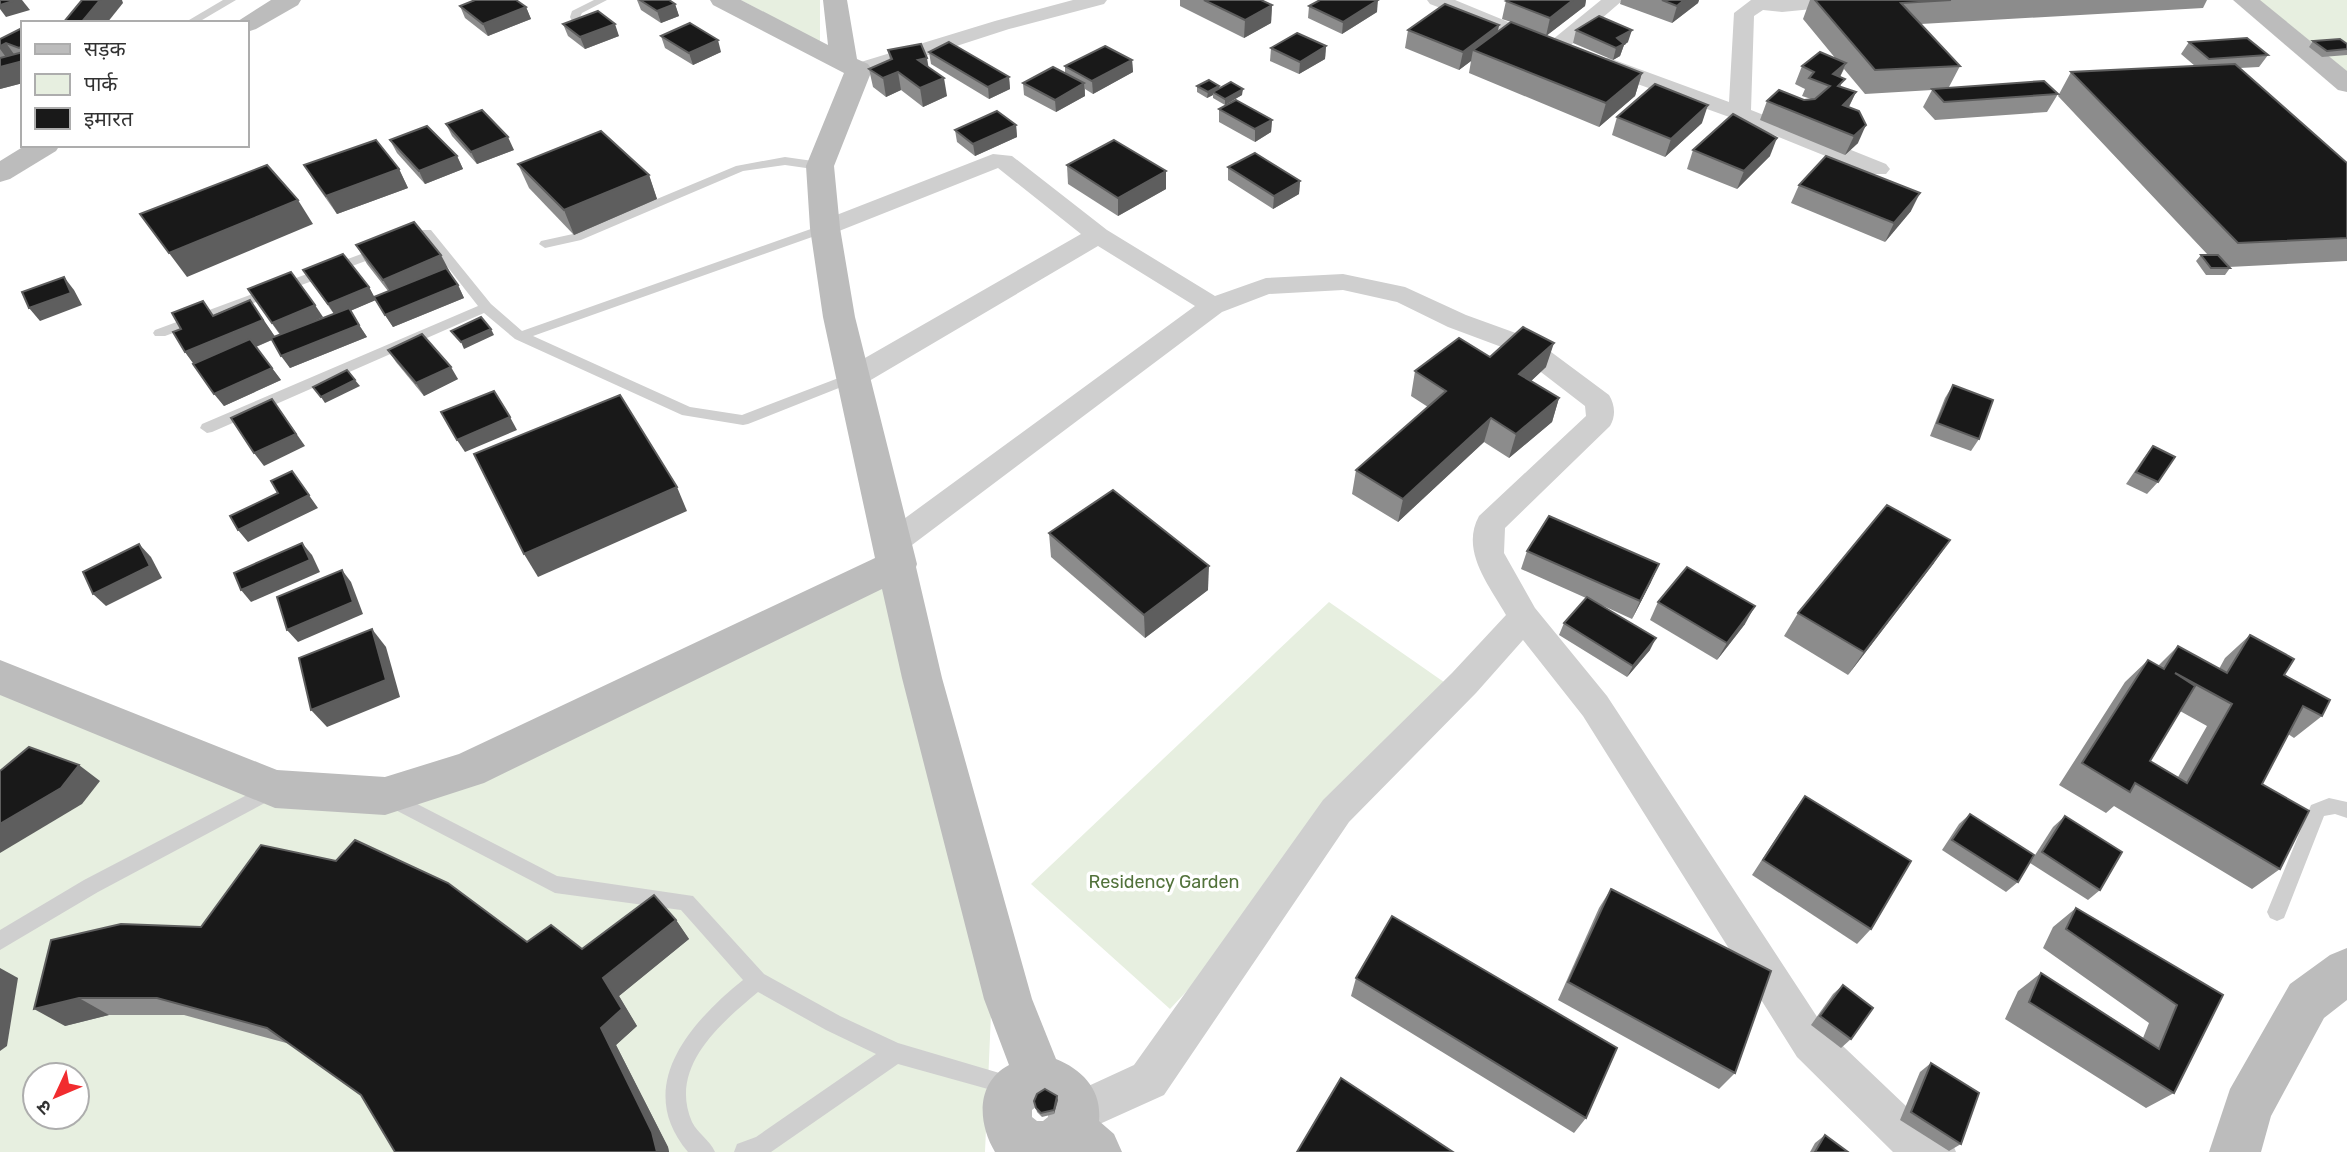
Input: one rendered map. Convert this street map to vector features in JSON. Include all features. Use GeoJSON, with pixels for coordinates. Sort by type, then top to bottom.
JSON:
{"type":"FeatureCollection","features":[{"type":"Feature","properties":{"kind":"street"},"geometry":{"type":"LineString","coordinates":[[248,23],[289,0]]}},
{"type":"Feature","properties":{"kind":"street"},"geometry":{"type":"LineString","coordinates":[[722,0],[851,67],[1097,0]]}},
{"type":"Feature","properties":{"kind":"street"},"geometry":{"type":"LineString","coordinates":[[835,0],[851,67],[820,166],[825,228],[839,317],[922,678],[1008,999],[1049,1123],[1149,1080],[1336,811],[1464,683],[1524,617]]}},
{"type":"Feature","properties":{"kind":"street"},"geometry":{"type":"LineString","coordinates":[[1437,0],[1557,47],[1740,113],[1878,169]]}},
{"type":"Feature","properties":{"kind":"street"},"geometry":{"type":"LineString","coordinates":[[1557,47],[1613,0]]}},
{"type":"Feature","properties":{"kind":"street"},"geometry":{"type":"LineString","coordinates":[[1740,113],[1744,13],[1759,4],[1843,0]]}},
{"type":"Feature","properties":{"kind":"street"},"geometry":{"type":"LineString","coordinates":[[2245,0],[2347,83]]}},
{"type":"Feature","properties":{"kind":"street"},"geometry":{"type":"LineString","coordinates":[[0,172],[43,147]]}},
{"type":"Feature","properties":{"kind":"street"},"geometry":{"type":"LineString","coordinates":[[825,228],[968,170],[993,161],[1004,161],[1098,235],[1213,306]]}},
{"type":"Feature","properties":{"kind":"street"},"geometry":{"type":"LineString","coordinates":[[854,377],[1098,235]]}},
{"type":"Feature","properties":{"kind":"street"},"geometry":{"type":"LineString","coordinates":[[0,677],[275,789],[385,796],[469,770],[895,554],[1213,306],[1266,286],[1317,283],[1343,282],[1405,295],[1457,321],[1525,346],[1599,402],[1600,419],[1489,524],[1488,554],[1524,617],[1595,706],[1811,1043],[1913,1142],[1935,1152]]}},
{"type":"Feature","properties":{"kind":"street"},"geometry":{"type":"LineString","coordinates":[[2235,1152],[2248,1107],[2307,1001],[2347,971]]}},
{"type":"Feature","properties":{"kind":"lane"},"geometry":{"type":"LineString","coordinates":[[194,21],[231,0]]}},
{"type":"Feature","properties":{"kind":"lane"},"geometry":{"type":"LineString","coordinates":[[579,26],[575,17],[578,11],[602,0]]}},
{"type":"Feature","properties":{"kind":"lane"},"geometry":{"type":"LineString","coordinates":[[545,244],[577,237],[740,168],[785,161],[820,166]]}},
{"type":"Feature","properties":{"kind":"lane"},"geometry":{"type":"LineString","coordinates":[[520,336],[825,228]]}},
{"type":"Feature","properties":{"kind":"lane"},"geometry":{"type":"LineString","coordinates":[[160,333],[427,233],[486,307],[520,336],[687,412],[743,420],[854,377]]}},
{"type":"Feature","properties":{"kind":"lane"},"geometry":{"type":"LineString","coordinates":[[207,428],[486,307]]}},
{"type":"Feature","properties":{"kind":"lane"},"geometry":{"type":"LineString","coordinates":[[0,941],[91,886],[275,789]]}},
{"type":"Feature","properties":{"kind":"lane"},"geometry":{"type":"LineString","coordinates":[[385,796],[555,884],[686,902],[757,981],[833,1023],[1049,1123]]}},
{"type":"Feature","properties":{"kind":"lane"},"geometry":{"type":"LineString","coordinates":[[2277,912],[2317,811],[2326,805],[2337,805],[2347,810]]}},
{"type":"Feature","properties":{"kind":"lane"},"geometry":{"type":"LineString","coordinates":[[705,1152],[697,1147],[681,1124],[676,1097],[680,1067],[693,1039],[714,1016],[757,981]]}},
{"type":"Feature","properties":{"kind":"lane"},"geometry":{"type":"LineString","coordinates":[[745,1152],[763,1145],[896,1053]]}},
{"type":"Feature","properties":{"kind":"green space"},"geometry":{"type":"Polygon","coordinates":[[[741,0],[820,0],[820,43],[741,0]]]}},
{"type":"Feature","properties":{"kind":"green space"},"geometry":{"type":"Polygon","coordinates":[[[2245,0],[2347,0],[2347,84],[2245,0]]]}},
{"type":"Feature","properties":{"kind":"green space"},"geometry":{"type":"Polygon","coordinates":[[[898,564],[993,968],[985,1152],[0,1152],[0,677],[275,789],[385,796],[898,564]]]}},
{"type":"Feature","properties":{"kind":"green space","name":"Residency Garden"},"geometry":{"type":"Polygon","coordinates":[[[1329,602],[1464,696],[1170,1009],[1031,884],[1329,602]]]}},
{"type":"Feature","properties":{"kind":"building"},"geometry":{"type":"Polygon","coordinates":[[[0,0],[16,0],[0,5],[0,0]]]}},
{"type":"Feature","properties":{"kind":"building"},"geometry":{"type":"Polygon","coordinates":[[[82,0],[100,0],[83,21],[65,21],[82,0]]]}},
{"type":"Feature","properties":{"kind":"building"},"geometry":{"type":"Polygon","coordinates":[[[475,0],[516,0],[526,7],[483,24],[460,6],[475,0]]]}},
{"type":"Feature","properties":{"kind":"building"},"geometry":{"type":"Polygon","coordinates":[[[640,0],[669,0],[675,4],[657,11],[640,0]]]}},
{"type":"Feature","properties":{"kind":"building"},"geometry":{"type":"Polygon","coordinates":[[[1204,0],[1261,0],[1272,5],[1245,20],[1204,0]]]}},
{"type":"Feature","properties":{"kind":"building"},"geometry":{"type":"Polygon","coordinates":[[[1320,0],[1378,0],[1343,22],[1309,6],[1320,0]]]}},
{"type":"Feature","properties":{"kind":"building"},"geometry":{"type":"Polygon","coordinates":[[[1573,0],[1550,18],[1506,1],[1573,0]]]}},
{"type":"Feature","properties":{"kind":"building"},"geometry":{"type":"Polygon","coordinates":[[[1662,0],[1684,0],[1677,6],[1662,0]]]}},
{"type":"Feature","properties":{"kind":"building"},"geometry":{"type":"Polygon","coordinates":[[[1815,0],[1951,0],[1901,3],[1960,66],[1875,70],[1815,0]]]}},
{"type":"Feature","properties":{"kind":"building"},"geometry":{"type":"Polygon","coordinates":[[[1445,4],[1499,25],[1463,52],[1408,30],[1445,4]]]}},
{"type":"Feature","properties":{"kind":"building"},"geometry":{"type":"Polygon","coordinates":[[[598,11],[615,24],[580,37],[563,24],[598,11]]]}},
{"type":"Feature","properties":{"kind":"building"},"geometry":{"type":"Polygon","coordinates":[[[1599,16],[1632,30],[1617,38],[1624,44],[1616,48],[1576,30],[1599,16]]]}},
{"type":"Feature","properties":{"kind":"building"},"geometry":{"type":"Polygon","coordinates":[[[1511,22],[1642,73],[1606,103],[1473,50],[1511,22]]]}},
{"type":"Feature","properties":{"kind":"building"},"geometry":{"type":"Polygon","coordinates":[[[690,23],[718,40],[689,53],[661,36],[690,23]]]}},
{"type":"Feature","properties":{"kind":"building"},"geometry":{"type":"Polygon","coordinates":[[[21,29],[19,48],[6,43],[0,46],[0,39],[21,29]]]}},
{"type":"Feature","properties":{"kind":"building"},"geometry":{"type":"Polygon","coordinates":[[[1297,33],[1326,46],[1300,62],[1271,48],[1297,33]]]}},
{"type":"Feature","properties":{"kind":"building"},"geometry":{"type":"Polygon","coordinates":[[[2247,38],[2268,55],[2209,59],[2189,42],[2247,38]]]}},
{"type":"Feature","properties":{"kind":"building"},"geometry":{"type":"Polygon","coordinates":[[[2340,39],[2347,44],[2347,49],[2327,51],[2313,41],[2340,39]]]}},
{"type":"Feature","properties":{"kind":"building"},"geometry":{"type":"Polygon","coordinates":[[[949,42],[1009,77],[988,87],[929,52],[949,42]]]}},
{"type":"Feature","properties":{"kind":"building"},"geometry":{"type":"Polygon","coordinates":[[[921,44],[927,58],[918,60],[944,78],[920,88],[898,72],[883,78],[869,69],[892,59],[888,50],[921,44]]]}},
{"type":"Feature","properties":{"kind":"building"},"geometry":{"type":"Polygon","coordinates":[[[1105,46],[1132,60],[1092,81],[1065,66],[1105,46]]]}},
{"type":"Feature","properties":{"kind":"building"},"geometry":{"type":"Polygon","coordinates":[[[1820,52],[1846,63],[1833,74],[1845,79],[1838,86],[1856,92],[1843,105],[1859,111],[1866,125],[1854,136],[1767,101],[1779,90],[1804,100],[1815,99],[1830,86],[1809,78],[1814,72],[1802,66],[1820,52]]]}},
{"type":"Feature","properties":{"kind":"building"},"geometry":{"type":"Polygon","coordinates":[[[21,53],[21,62],[0,67],[0,58],[21,53]]]}},
{"type":"Feature","properties":{"kind":"building"},"geometry":{"type":"Polygon","coordinates":[[[2235,64],[2347,163],[2347,238],[2238,243],[2071,72],[2235,64]]]}},
{"type":"Feature","properties":{"kind":"building"},"geometry":{"type":"Polygon","coordinates":[[[1053,67],[1084,83],[1055,100],[1023,83],[1053,67]]]}},
{"type":"Feature","properties":{"kind":"building"},"geometry":{"type":"Polygon","coordinates":[[[1209,80],[1219,86],[1208,92],[1197,86],[1209,80]]]}},
{"type":"Feature","properties":{"kind":"building"},"geometry":{"type":"Polygon","coordinates":[[[2044,81],[2058,94],[1944,102],[1932,89],[2044,81]]]}},
{"type":"Feature","properties":{"kind":"building"},"geometry":{"type":"Polygon","coordinates":[[[1231,82],[1243,89],[1225,99],[1213,92],[1231,82]]]}},
{"type":"Feature","properties":{"kind":"building"},"geometry":{"type":"Polygon","coordinates":[[[1655,84],[1708,105],[1671,139],[1617,117],[1655,84]]]}},
{"type":"Feature","properties":{"kind":"building"},"geometry":{"type":"Polygon","coordinates":[[[1236,100],[1272,120],[1255,129],[1219,109],[1236,100]]]}},
{"type":"Feature","properties":{"kind":"building"},"geometry":{"type":"Polygon","coordinates":[[[482,110],[508,137],[471,152],[446,124],[482,110]]]}},
{"type":"Feature","properties":{"kind":"building"},"geometry":{"type":"Polygon","coordinates":[[[997,111],[1016,125],[973,144],[955,130],[997,111]]]}},
{"type":"Feature","properties":{"kind":"building"},"geometry":{"type":"Polygon","coordinates":[[[1733,114],[1777,138],[1744,171],[1693,150],[1733,114]]]}},
{"type":"Feature","properties":{"kind":"building"},"geometry":{"type":"Polygon","coordinates":[[[427,126],[457,156],[419,171],[390,140],[427,126]]]}},
{"type":"Feature","properties":{"kind":"building"},"geometry":{"type":"Polygon","coordinates":[[[601,131],[649,175],[564,210],[518,164],[601,131]]]}},
{"type":"Feature","properties":{"kind":"building"},"geometry":{"type":"Polygon","coordinates":[[[376,140],[399,169],[326,196],[304,165],[376,140]]]}},
{"type":"Feature","properties":{"kind":"building"},"geometry":{"type":"Polygon","coordinates":[[[1114,140],[1166,171],[1118,198],[1067,165],[1114,140]]]}},
{"type":"Feature","properties":{"kind":"building"},"geometry":{"type":"Polygon","coordinates":[[[1255,153],[1300,181],[1274,196],[1228,167],[1255,153]]]}},
{"type":"Feature","properties":{"kind":"building"},"geometry":{"type":"Polygon","coordinates":[[[1826,156],[1920,193],[1894,223],[1799,185],[1826,156]]]}},
{"type":"Feature","properties":{"kind":"building"},"geometry":{"type":"Polygon","coordinates":[[[267,165],[298,200],[169,253],[140,214],[267,165]]]}},
{"type":"Feature","properties":{"kind":"building"},"geometry":{"type":"Polygon","coordinates":[[[414,222],[441,255],[383,280],[356,245],[414,222]]]}},
{"type":"Feature","properties":{"kind":"building"},"geometry":{"type":"Polygon","coordinates":[[[343,254],[369,287],[328,304],[303,270],[343,254]]]}},
{"type":"Feature","properties":{"kind":"building"},"geometry":{"type":"Polygon","coordinates":[[[2201,255],[2218,255],[2230,268],[2211,268],[2201,255]]]}},
{"type":"Feature","properties":{"kind":"building"},"geometry":{"type":"Polygon","coordinates":[[[446,268],[458,285],[385,315],[374,297],[446,268]]]}},
{"type":"Feature","properties":{"kind":"building"},"geometry":{"type":"Polygon","coordinates":[[[291,272],[315,305],[272,323],[248,289],[291,272]]]}},
{"type":"Feature","properties":{"kind":"building"},"geometry":{"type":"Polygon","coordinates":[[[64,277],[71,293],[29,308],[22,292],[64,277]]]}},
{"type":"Feature","properties":{"kind":"building"},"geometry":{"type":"Polygon","coordinates":[[[250,300],[263,320],[185,352],[173,332],[181,329],[172,313],[203,301],[213,316],[250,300]]]}},
{"type":"Feature","properties":{"kind":"building"},"geometry":{"type":"Polygon","coordinates":[[[349,308],[359,325],[281,356],[271,338],[349,308]]]}},
{"type":"Feature","properties":{"kind":"building"},"geometry":{"type":"Polygon","coordinates":[[[481,317],[491,329],[461,342],[451,331],[481,317]]]}},
{"type":"Feature","properties":{"kind":"building"},"geometry":{"type":"Polygon","coordinates":[[[1523,327],[1554,343],[1519,374],[1559,398],[1516,434],[1491,418],[1403,499],[1356,470],[1446,391],[1415,371],[1459,338],[1490,357],[1523,327]]]}},
{"type":"Feature","properties":{"kind":"building"},"geometry":{"type":"Polygon","coordinates":[[[422,334],[451,367],[416,383],[388,350],[422,334]]]}},
{"type":"Feature","properties":{"kind":"building"},"geometry":{"type":"Polygon","coordinates":[[[250,339],[272,368],[214,394],[193,364],[250,339]]]}},
{"type":"Feature","properties":{"kind":"building"},"geometry":{"type":"Polygon","coordinates":[[[347,370],[355,380],[321,397],[313,387],[347,370]]]}},
{"type":"Feature","properties":{"kind":"building"},"geometry":{"type":"Polygon","coordinates":[[[1953,385],[1993,400],[1979,439],[1937,423],[1953,385]]]}},
{"type":"Feature","properties":{"kind":"building"},"geometry":{"type":"Polygon","coordinates":[[[494,391],[510,417],[457,440],[441,412],[494,391]]]}},
{"type":"Feature","properties":{"kind":"building"},"geometry":{"type":"Polygon","coordinates":[[[620,395],[677,487],[524,554],[474,454],[620,395]]]}},
{"type":"Feature","properties":{"kind":"building"},"geometry":{"type":"Polygon","coordinates":[[[272,399],[296,434],[254,453],[231,418],[272,399]]]}},
{"type":"Feature","properties":{"kind":"building"},"geometry":{"type":"Polygon","coordinates":[[[2153,446],[2175,457],[2158,482],[2136,472],[2153,446]]]}},
{"type":"Feature","properties":{"kind":"building"},"geometry":{"type":"Polygon","coordinates":[[[292,471],[309,495],[238,530],[230,516],[278,493],[271,481],[292,471]]]}},
{"type":"Feature","properties":{"kind":"building"},"geometry":{"type":"Polygon","coordinates":[[[1113,490],[1209,566],[1144,615],[1049,533],[1113,490]]]}},
{"type":"Feature","properties":{"kind":"building"},"geometry":{"type":"Polygon","coordinates":[[[1887,505],[1950,540],[1864,652],[1798,613],[1887,505]]]}},
{"type":"Feature","properties":{"kind":"building"},"geometry":{"type":"Polygon","coordinates":[[[1549,516],[1659,564],[1640,601],[1527,551],[1549,516]]]}},
{"type":"Feature","properties":{"kind":"building"},"geometry":{"type":"Polygon","coordinates":[[[302,543],[310,560],[241,590],[234,573],[302,543]]]}},
{"type":"Feature","properties":{"kind":"building"},"geometry":{"type":"Polygon","coordinates":[[[139,544],[150,566],[93,594],[83,572],[139,544]]]}},
{"type":"Feature","properties":{"kind":"building"},"geometry":{"type":"Polygon","coordinates":[[[1687,567],[1755,606],[1727,643],[1658,602],[1687,567]]]}},
{"type":"Feature","properties":{"kind":"building"},"geometry":{"type":"Polygon","coordinates":[[[342,570],[353,602],[287,630],[277,597],[342,570]]]}},
{"type":"Feature","properties":{"kind":"building"},"geometry":{"type":"Polygon","coordinates":[[[1587,597],[1656,638],[1633,666],[1564,623],[1587,597]]]}},
{"type":"Feature","properties":{"kind":"building"},"geometry":{"type":"Polygon","coordinates":[[[372,629],[386,680],[311,710],[299,658],[372,629]]]}},
{"type":"Feature","properties":{"kind":"building"},"geometry":{"type":"Polygon","coordinates":[[[2250,635],[2294,659],[2284,675],[2330,700],[2322,716],[2303,706],[2262,784],[2309,811],[2280,869],[2135,783],[2130,792],[2082,763],[2148,660],[2164,669],[2178,646],[2227,673],[2250,635]],[[2175,673],[2195,686],[2150,761],[2187,783],[2232,704],[2175,673]]]}},
{"type":"Feature","properties":{"kind":"building"},"geometry":{"type":"Polygon","coordinates":[[[29,747],[79,765],[61,788],[0,824],[0,771],[29,747]]]}},
{"type":"Feature","properties":{"kind":"building"},"geometry":{"type":"Polygon","coordinates":[[[1805,796],[1911,861],[1871,929],[1763,860],[1805,796]]]}},
{"type":"Feature","properties":{"kind":"building"},"geometry":{"type":"Polygon","coordinates":[[[1970,814],[2034,855],[2018,882],[1952,840],[1970,814]]]}},
{"type":"Feature","properties":{"kind":"building"},"geometry":{"type":"Polygon","coordinates":[[[2065,816],[2122,852],[2100,890],[2042,852],[2065,816]]]}},
{"type":"Feature","properties":{"kind":"building"},"geometry":{"type":"Polygon","coordinates":[[[355,840],[448,883],[527,942],[551,925],[582,949],[654,895],[676,920],[603,978],[622,1009],[601,1028],[652,1132],[657,1152],[395,1152],[361,1095],[267,1028],[157,998],[79,998],[34,1009],[51,940],[121,924],[201,927],[261,845],[336,861],[355,840]]]}},
{"type":"Feature","properties":{"kind":"building"},"geometry":{"type":"Polygon","coordinates":[[[1611,889],[1771,971],[1735,1073],[1568,982],[1611,889]]]}},
{"type":"Feature","properties":{"kind":"building"},"geometry":{"type":"Polygon","coordinates":[[[2076,908],[2223,995],[2174,1093],[2029,1002],[2041,973],[2159,1049],[2177,1005],[2066,929],[2076,908]]]}},
{"type":"Feature","properties":{"kind":"building"},"geometry":{"type":"Polygon","coordinates":[[[1392,916],[1617,1048],[1586,1118],[1356,978],[1392,916]]]}},
{"type":"Feature","properties":{"kind":"building"},"geometry":{"type":"Polygon","coordinates":[[[1843,985],[1873,1008],[1851,1039],[1820,1016],[1843,985]]]}},
{"type":"Feature","properties":{"kind":"building"},"geometry":{"type":"Polygon","coordinates":[[[1931,1063],[1979,1093],[1961,1144],[1911,1112],[1931,1063]]]}},
{"type":"Feature","properties":{"kind":"building"},"geometry":{"type":"Polygon","coordinates":[[[1341,1078],[1453,1152],[1297,1152],[1341,1078]]]}},
{"type":"Feature","properties":{"kind":"building"},"geometry":{"type":"Polygon","coordinates":[[[1045,1089],[1057,1096],[1054,1110],[1041,1113],[1034,1101],[1037,1094],[1045,1089]]]}},
{"type":"Feature","properties":{"kind":"building"},"geometry":{"type":"Polygon","coordinates":[[[1825,1135],[1848,1152],[1815,1152],[1825,1135]]]}}]}
